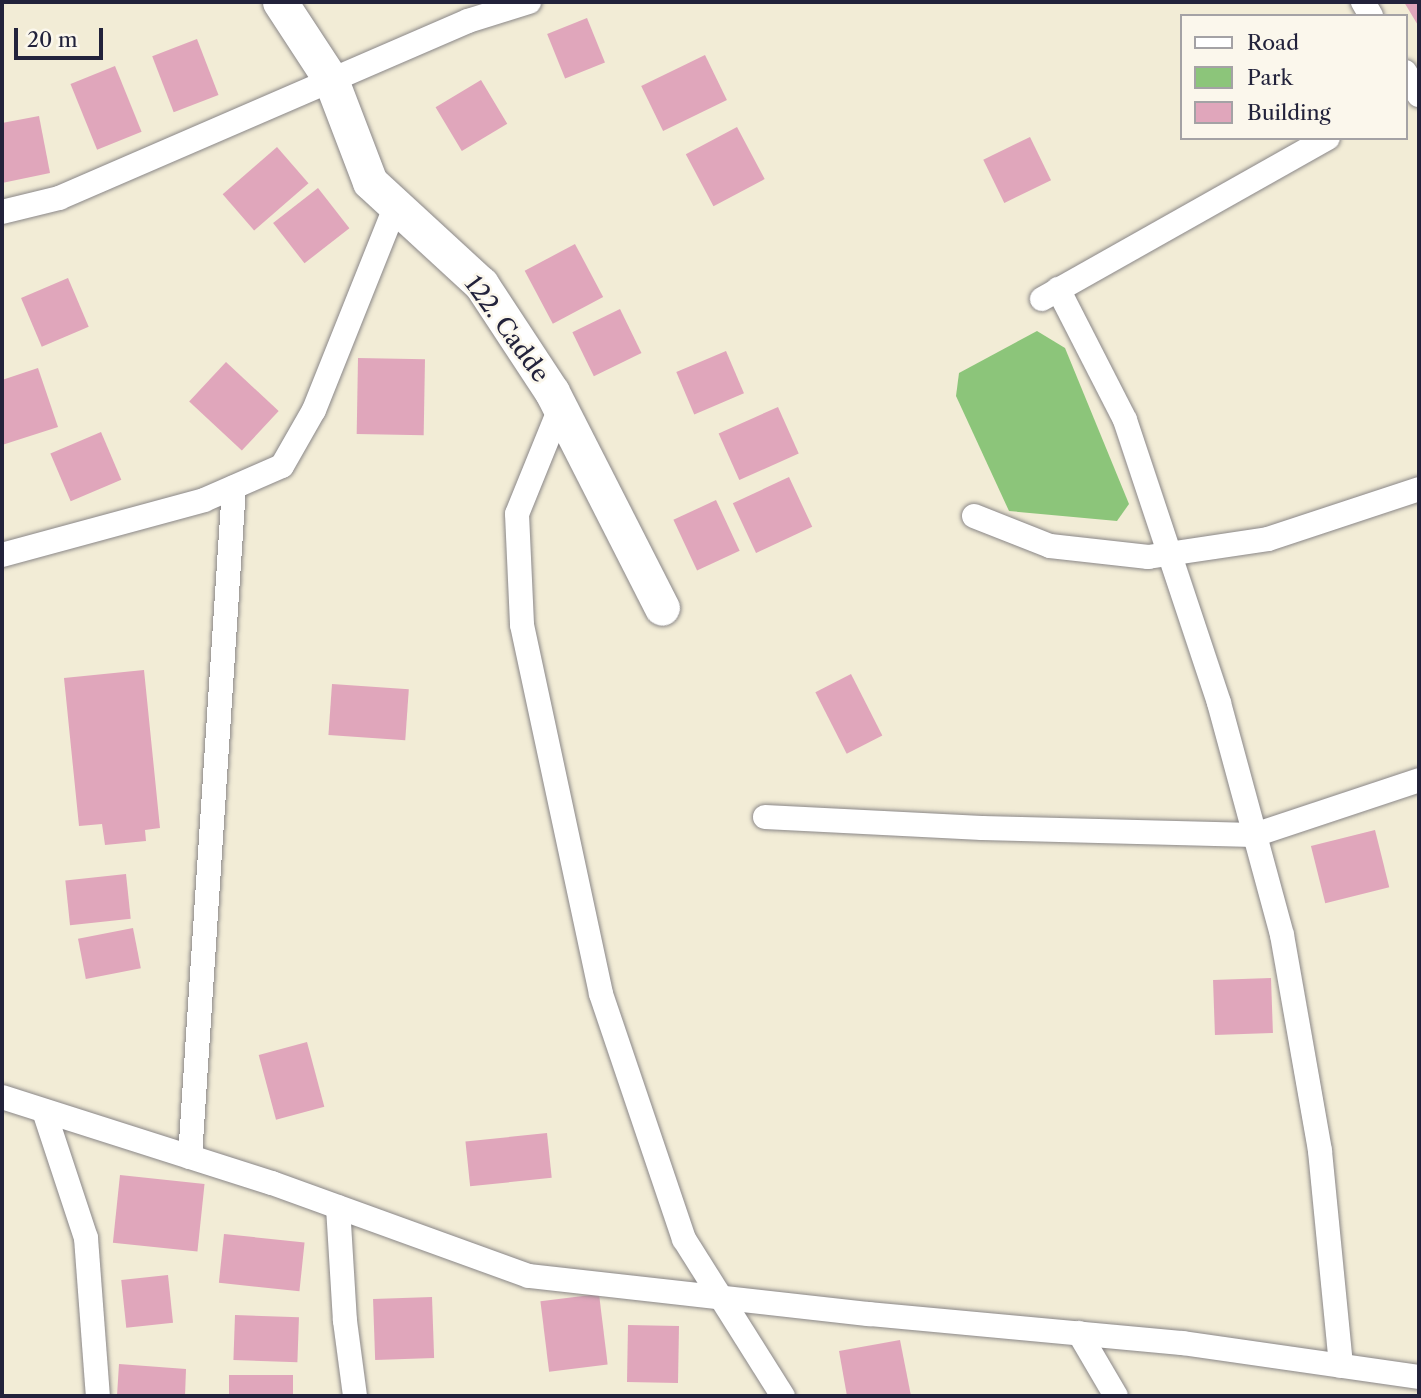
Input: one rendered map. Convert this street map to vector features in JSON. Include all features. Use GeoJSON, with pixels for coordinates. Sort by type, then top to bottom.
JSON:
{"type":"FeatureCollection","features":[{"type":"Feature","properties":{"kind":"street","name":"122. Cadde"},"geometry":{"type":"LineString","coordinates":[[279,2],[331,80],[370,182],[394,207],[481,284],[560,408],[662,608]]}},
{"type":"Feature","properties":{"kind":"street"},"geometry":{"type":"LineString","coordinates":[[2,212],[60,198],[468,21],[529,2]]}},
{"type":"Feature","properties":{"kind":"street"},"geometry":{"type":"LineString","coordinates":[[1324,140],[1050,294],[1125,420],[1219,703],[1282,935],[1320,1151],[1341,1366]]}},
{"type":"Feature","properties":{"kind":"street"},"geometry":{"type":"LineString","coordinates":[[2,555],[204,500],[282,466],[314,410],[394,207]]}},
{"type":"Feature","properties":{"kind":"street"},"geometry":{"type":"LineString","coordinates":[[560,408],[517,514],[522,625],[601,994],[684,1239],[783,1396]]}},
{"type":"Feature","properties":{"kind":"street"},"geometry":{"type":"LineString","coordinates":[[190,1157],[234,487]]}},
{"type":"Feature","properties":{"kind":"street"},"geometry":{"type":"LineString","coordinates":[[974,516],[1050,546],[1147,557],[1268,539],[1419,489]]}},
{"type":"Feature","properties":{"kind":"street"},"geometry":{"type":"LineString","coordinates":[[765,817],[982,828],[1254,835],[1419,780]]}},
{"type":"Feature","properties":{"kind":"street"},"geometry":{"type":"LineString","coordinates":[[2,1097],[338,1207],[529,1276],[1183,1343],[1419,1377]]}},
{"type":"Feature","properties":{"kind":"street"},"geometry":{"type":"LineString","coordinates":[[44,1111],[86,1238],[98,1396]]}},
{"type":"Feature","properties":{"kind":"street"},"geometry":{"type":"LineString","coordinates":[[338,1207],[345,1321],[355,1396]]}},
{"type":"Feature","properties":{"kind":"street"},"geometry":{"type":"LineString","coordinates":[[1079,1333],[1116,1396]]}},
{"type":"Feature","properties":{"kind":"green space"},"geometry":{"type":"Polygon","coordinates":[[[1037,331],[1065,348],[1129,504],[1117,521],[1009,511],[956,396],[959,373],[1037,331]]]}},
{"type":"Feature","properties":{"kind":"building"},"geometry":{"type":"Polygon","coordinates":[[[1404,2],[1419,2],[1419,27],[1404,2]]]}},
{"type":"Feature","properties":{"kind":"building"},"geometry":{"type":"Polygon","coordinates":[[[587,18],[605,63],[565,79],[547,34],[587,18]]]}},
{"type":"Feature","properties":{"kind":"building"},"geometry":{"type":"Polygon","coordinates":[[[197,39],[219,95],[174,112],[152,56],[197,39]]]}},
{"type":"Feature","properties":{"kind":"building"},"geometry":{"type":"Polygon","coordinates":[[[705,55],[727,100],[663,131],[641,86],[705,55]]]}},
{"type":"Feature","properties":{"kind":"building"},"geometry":{"type":"Polygon","coordinates":[[[115,66],[142,132],[97,150],[70,84],[115,66]]]}},
{"type":"Feature","properties":{"kind":"building"},"geometry":{"type":"Polygon","coordinates":[[[481,80],[507,124],[462,151],[436,107],[481,80]]]}},
{"type":"Feature","properties":{"kind":"building"},"geometry":{"type":"Polygon","coordinates":[[[39,116],[50,173],[2,183],[2,123],[39,116]]]}},
{"type":"Feature","properties":{"kind":"building"},"geometry":{"type":"Polygon","coordinates":[[[737,127],[765,179],[713,206],[686,154],[737,127]]]}},
{"type":"Feature","properties":{"kind":"building"},"geometry":{"type":"Polygon","coordinates":[[[1030,137],[1051,180],[1004,203],[983,160],[1030,137]]]}},
{"type":"Feature","properties":{"kind":"building"},"geometry":{"type":"Polygon","coordinates":[[[277,147],[308,183],[254,230],[223,194],[277,147]]]}},
{"type":"Feature","properties":{"kind":"building"},"geometry":{"type":"Polygon","coordinates":[[[318,188],[349,228],[304,263],[273,223],[318,188]]]}},
{"type":"Feature","properties":{"kind":"building"},"geometry":{"type":"Polygon","coordinates":[[[575,244],[603,297],[553,324],[525,271],[575,244]]]}},
{"type":"Feature","properties":{"kind":"building"},"geometry":{"type":"Polygon","coordinates":[[[68,278],[89,327],[42,347],[21,298],[68,278]]]}},
{"type":"Feature","properties":{"kind":"building"},"geometry":{"type":"Polygon","coordinates":[[[620,309],[641,353],[594,376],[572,332],[620,309]]]}},
{"type":"Feature","properties":{"kind":"building"},"geometry":{"type":"Polygon","coordinates":[[[726,351],[744,393],[694,414],[676,372],[726,351]]]}},
{"type":"Feature","properties":{"kind":"building"},"geometry":{"type":"Polygon","coordinates":[[[358,358],[425,359],[424,435],[357,434],[358,358]]]}},
{"type":"Feature","properties":{"kind":"building"},"geometry":{"type":"Polygon","coordinates":[[[226,362],[279,411],[242,451],[189,401],[226,362]]]}},
{"type":"Feature","properties":{"kind":"building"},"geometry":{"type":"Polygon","coordinates":[[[38,368],[58,427],[2,445],[2,380],[38,368]]]}},
{"type":"Feature","properties":{"kind":"building"},"geometry":{"type":"Polygon","coordinates":[[[778,407],[799,454],[739,480],[719,433],[778,407]]]}},
{"type":"Feature","properties":{"kind":"building"},"geometry":{"type":"Polygon","coordinates":[[[101,432],[121,480],[71,501],[50,453],[101,432]]]}},
{"type":"Feature","properties":{"kind":"building"},"geometry":{"type":"Polygon","coordinates":[[[789,477],[812,527],[756,553],[733,503],[789,477]]]}},
{"type":"Feature","properties":{"kind":"building"},"geometry":{"type":"Polygon","coordinates":[[[716,500],[740,551],[697,571],[673,520],[716,500]]]}},
{"type":"Feature","properties":{"kind":"building"},"geometry":{"type":"Polygon","coordinates":[[[144,670],[160,828],[145,830],[146,841],[105,845],[102,824],[79,826],[64,678],[144,670]]]}},
{"type":"Feature","properties":{"kind":"building"},"geometry":{"type":"Polygon","coordinates":[[[851,674],[882,735],[847,754],[815,692],[851,674]]]}},
{"type":"Feature","properties":{"kind":"building"},"geometry":{"type":"Polygon","coordinates":[[[332,684],[409,689],[405,740],[328,735],[332,684]]]}},
{"type":"Feature","properties":{"kind":"building"},"geometry":{"type":"Polygon","coordinates":[[[1375,830],[1389,887],[1325,903],[1311,846],[1375,830]]]}},
{"type":"Feature","properties":{"kind":"building"},"geometry":{"type":"Polygon","coordinates":[[[126,874],[131,919],[70,925],[65,880],[126,874]]]}},
{"type":"Feature","properties":{"kind":"building"},"geometry":{"type":"Polygon","coordinates":[[[133,928],[141,968],[86,979],[78,939],[133,928]]]}},
{"type":"Feature","properties":{"kind":"building"},"geometry":{"type":"Polygon","coordinates":[[[1271,978],[1273,1033],[1215,1035],[1213,980],[1271,978]]]}},
{"type":"Feature","properties":{"kind":"building"},"geometry":{"type":"Polygon","coordinates":[[[307,1042],[324,1107],[276,1120],[259,1055],[307,1042]]]}},
{"type":"Feature","properties":{"kind":"building"},"geometry":{"type":"Polygon","coordinates":[[[547,1133],[552,1178],[470,1186],[465,1142],[547,1133]]]}},
{"type":"Feature","properties":{"kind":"building"},"geometry":{"type":"Polygon","coordinates":[[[120,1175],[205,1184],[197,1252],[113,1243],[120,1175]]]}},
{"type":"Feature","properties":{"kind":"building"},"geometry":{"type":"Polygon","coordinates":[[[224,1234],[305,1242],[299,1291],[219,1283],[224,1234]]]}},
{"type":"Feature","properties":{"kind":"building"},"geometry":{"type":"Polygon","coordinates":[[[168,1275],[173,1323],[126,1328],[121,1280],[168,1275]]]}},
{"type":"Feature","properties":{"kind":"building"},"geometry":{"type":"Polygon","coordinates":[[[599,1294],[608,1364],[549,1372],[540,1301],[599,1294]]]}},
{"type":"Feature","properties":{"kind":"building"},"geometry":{"type":"Polygon","coordinates":[[[432,1297],[434,1358],[375,1360],[373,1299],[432,1297]]]}},
{"type":"Feature","properties":{"kind":"building"},"geometry":{"type":"Polygon","coordinates":[[[235,1315],[299,1317],[297,1362],[233,1360],[235,1315]]]}},
{"type":"Feature","properties":{"kind":"building"},"geometry":{"type":"Polygon","coordinates":[[[628,1325],[679,1326],[678,1383],[627,1382],[628,1325]]]}},
{"type":"Feature","properties":{"kind":"building"},"geometry":{"type":"Polygon","coordinates":[[[900,1340],[911,1396],[847,1396],[839,1351],[900,1340]]]}},
{"type":"Feature","properties":{"kind":"building"},"geometry":{"type":"Polygon","coordinates":[[[119,1364],[186,1369],[185,1396],[117,1396],[119,1364]]]}},
{"type":"Feature","properties":{"kind":"building"},"geometry":{"type":"Polygon","coordinates":[[[229,1375],[293,1375],[293,1396],[229,1396],[229,1375]]]}}]}
